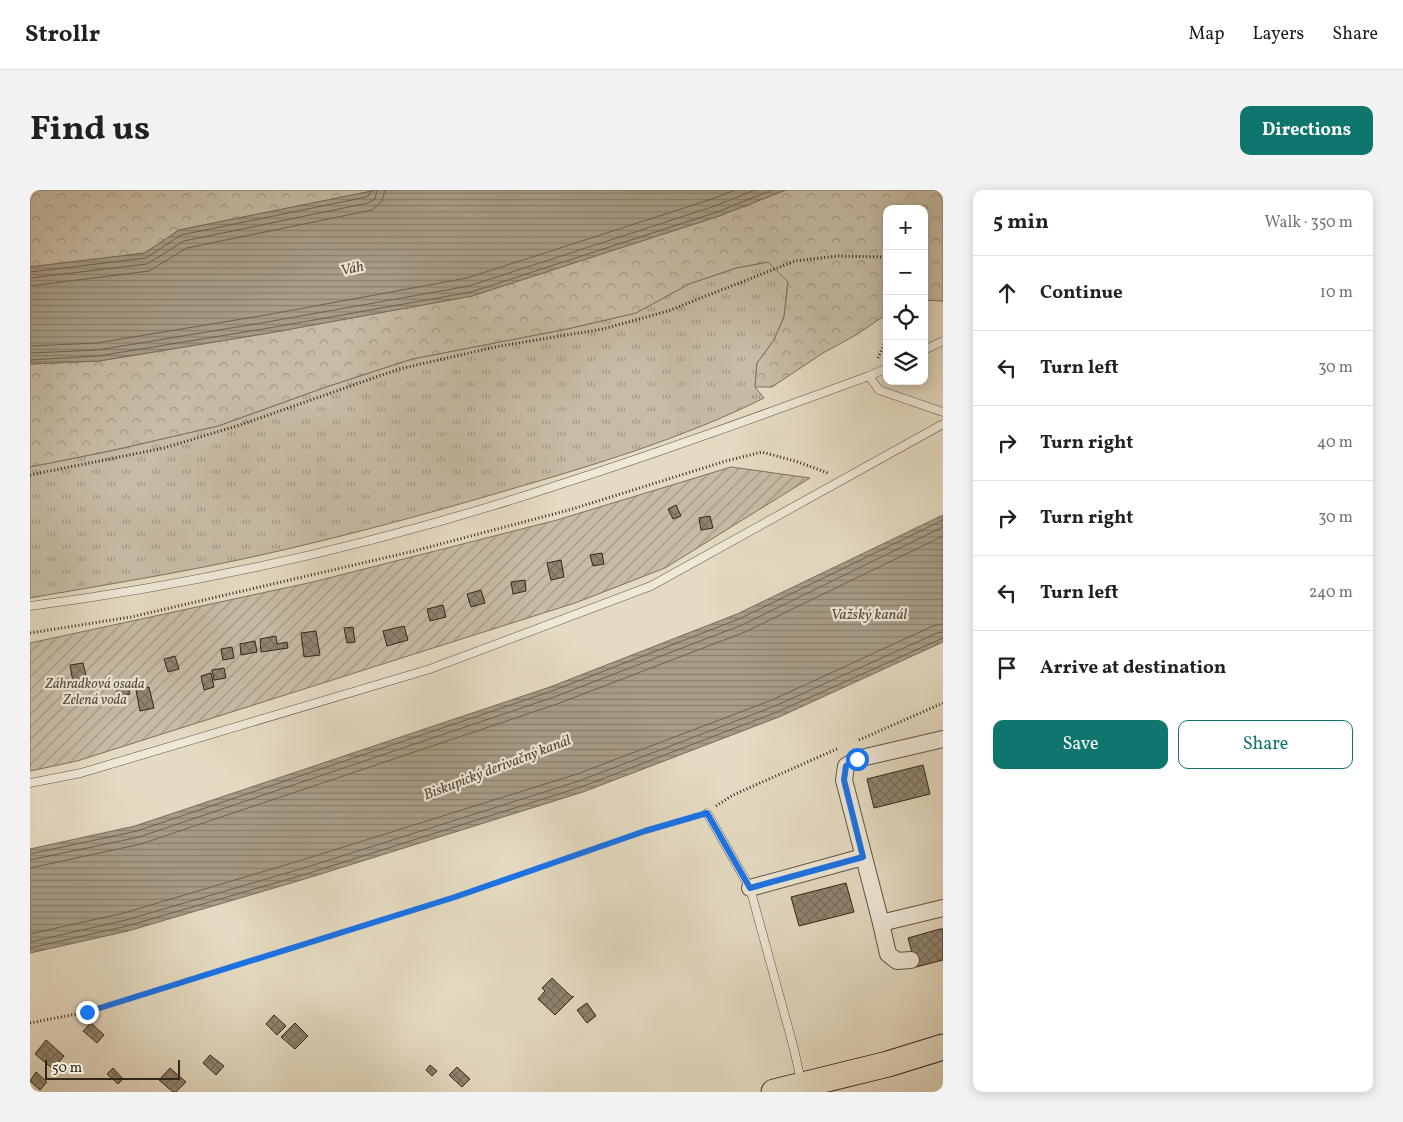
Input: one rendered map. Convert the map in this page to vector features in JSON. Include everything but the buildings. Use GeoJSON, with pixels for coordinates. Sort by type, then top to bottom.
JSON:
{"type":"FeatureCollection","features":[{"type":"Feature","properties":{"kind":"main road"},"geometry":{"type":"LineString","coordinates":[[774,1092],[803,1089],[943,1047]]}},
{"type":"Feature","properties":{"kind":"street"},"geometry":{"type":"LineString","coordinates":[[911,960],[897,961],[888,954],[844,780],[846,766],[857,759],[943,739]]}},
{"type":"Feature","properties":{"kind":"street"},"geometry":{"type":"LineString","coordinates":[[750,888],[863,857]]}},
{"type":"Feature","properties":{"kind":"street"},"geometry":{"type":"LineString","coordinates":[[881,923],[943,908]]}},
{"type":"Feature","properties":{"kind":"lane"},"geometry":{"type":"LineString","coordinates":[[928,348],[943,341]]}},
{"type":"Feature","properties":{"kind":"lane"},"geometry":{"type":"LineString","coordinates":[[30,606],[105,596],[217,575],[338,548],[438,522],[554,487],[708,434],[883,370]]}},
{"type":"Feature","properties":{"kind":"lane"},"geometry":{"type":"LineString","coordinates":[[869,376],[879,390],[943,412]]}},
{"type":"Feature","properties":{"kind":"lane"},"geometry":{"type":"LineString","coordinates":[[30,783],[81,773],[430,669],[651,586],[943,424]]}},
{"type":"Feature","properties":{"kind":"lane"},"geometry":{"type":"LineString","coordinates":[[707,813],[750,888],[803,1089]]}},
{"type":"Feature","properties":{"kind":"path"},"geometry":{"type":"LineString","coordinates":[[30,475],[164,448],[240,425],[399,369],[500,346],[603,329],[668,311],[795,261],[838,256],[883,257]]}},
{"type":"Feature","properties":{"kind":"path"},"geometry":{"type":"LineString","coordinates":[[30,633],[131,617],[414,551],[569,510],[726,461],[762,452],[827,472],[839,482]]}},
{"type":"Feature","properties":{"kind":"path"},"geometry":{"type":"LineString","coordinates":[[856,741],[943,703]]}},
{"type":"Feature","properties":{"kind":"path"},"geometry":{"type":"LineString","coordinates":[[30,1023],[87,1012],[455,897],[645,831],[707,813],[733,795],[847,745]]}},
{"type":"Feature","properties":{"kind":"green space"},"geometry":{"type":"Polygon","coordinates":[[[30,190],[377,190],[179,230],[145,253],[30,267],[30,190]]]}},
{"type":"Feature","properties":{"kind":"green space"},"geometry":{"type":"Polygon","coordinates":[[[786,190],[943,190],[943,301],[928,300],[928,205],[883,205],[883,317],[772,387],[755,387],[757,363],[774,340],[784,317],[788,282],[768,262],[736,268],[689,284],[636,313],[567,329],[412,359],[326,387],[218,426],[30,467],[30,364],[99,361],[269,333],[472,296],[719,216],[786,190]]]}},
{"type":"Feature","properties":{"kind":"green space"},"geometry":{"type":"Polygon","coordinates":[[[768,262],[788,282],[784,317],[774,340],[757,363],[755,387],[764,398],[734,412],[638,450],[540,481],[381,526],[225,563],[30,598],[30,467],[218,426],[326,387],[412,359],[567,329],[636,313],[689,284],[736,268],[768,262]]]}},
{"type":"Feature","properties":{"kind":"green space","name":"Záhradková osada Zelená voda"},"geometry":{"type":"Polygon","coordinates":[[[731,467],[810,478],[665,568],[575,603],[77,761],[30,771],[30,643],[313,582],[557,520],[731,467]]]}},
{"type":"Feature","properties":{"kind":"water","name":"Váh"},"geometry":{"type":"Polygon","coordinates":[[[377,190],[786,190],[719,216],[472,296],[269,333],[99,361],[30,364],[30,267],[145,253],[179,230],[377,190]]]}},
{"type":"Feature","properties":{"kind":"water","name":"Važský kanál"},"geometry":{"type":"Polygon","coordinates":[[[943,515],[943,642],[779,717],[583,792],[308,878],[128,931],[30,953],[30,849],[135,826],[550,687],[737,614],[943,515]]]}},
{"type":"Feature","properties":{"kind":"route"},"geometry":{"type":"LineString","coordinates":[[87,1012],[455,897],[645,831],[707,813],[750,888],[863,857],[844,780],[846,766],[857,759]]}},
{"type":"Feature","properties":{"kind":"water label","name":"Biskupický derivačný kanál"},"geometry":{"type":"Point","coordinates":[497,767]}}]}
